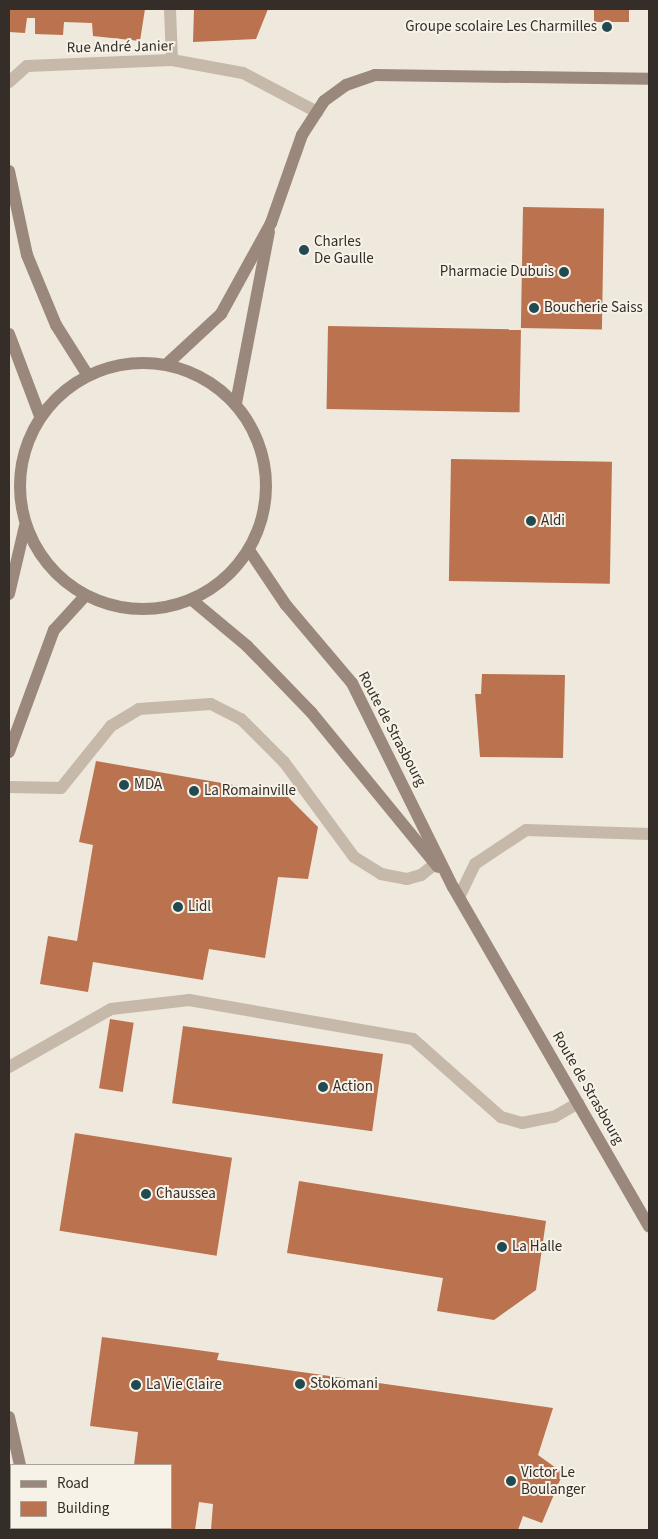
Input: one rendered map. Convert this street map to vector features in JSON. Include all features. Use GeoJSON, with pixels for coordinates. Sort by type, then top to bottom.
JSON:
{"type":"FeatureCollection","features":[{"type":"Feature","properties":{"kind":"main road"},"geometry":{"type":"LineString","coordinates":[[236,403],[271,223],[302,135],[317,112],[346,85],[374,75],[649,79]]}},
{"type":"Feature","properties":{"kind":"main road"},"geometry":{"type":"LineString","coordinates":[[9,171],[27,255],[56,325],[87,374]]}},
{"type":"Feature","properties":{"kind":"main road"},"geometry":{"type":"LineString","coordinates":[[167,364],[221,314],[271,223]]}},
{"type":"Feature","properties":{"kind":"main road"},"geometry":{"type":"LineString","coordinates":[[9,334],[40,416]]}},
{"type":"Feature","properties":{"kind":"main road"},"geometry":{"type":"LineString","coordinates":[[126,362],[167,364],[205,378],[236,403],[257,437],[266,475],[264,514],[248,550],[224,579],[192,600],[138,610],[85,596],[59,578],[39,554],[25,526],[18,488],[24,450],[40,416],[61,392],[87,374],[126,362]]}},
{"type":"Feature","properties":{"kind":"main road"},"geometry":{"type":"LineString","coordinates":[[9,594],[25,526]]}},
{"type":"Feature","properties":{"kind":"main road","name":"Route de Strasbourg"},"geometry":{"type":"LineString","coordinates":[[248,550],[286,605],[352,683],[456,892],[649,1226]]}},
{"type":"Feature","properties":{"kind":"main road"},"geometry":{"type":"LineString","coordinates":[[9,752],[54,630],[85,596]]}},
{"type":"Feature","properties":{"kind":"main road","name":"Route de Strasbourg"},"geometry":{"type":"LineString","coordinates":[[192,600],[247,646],[311,712],[456,892]]}},
{"type":"Feature","properties":{"kind":"main road"},"geometry":{"type":"LineString","coordinates":[[9,1417],[20,1464]]}},
{"type":"Feature","properties":{"kind":"street"},"geometry":{"type":"LineString","coordinates":[[170,9],[172,60]]}},
{"type":"Feature","properties":{"kind":"street","name":"Rue André Janier"},"geometry":{"type":"LineString","coordinates":[[9,82],[27,66],[172,60],[243,73],[317,112]]}},
{"type":"Feature","properties":{"kind":"street"},"geometry":{"type":"LineString","coordinates":[[9,787],[61,788],[111,726],[139,709],[211,704],[241,719],[284,762],[354,857],[381,874],[407,879],[421,875],[435,864]]}},
{"type":"Feature","properties":{"kind":"street"},"geometry":{"type":"LineString","coordinates":[[456,892],[475,864],[526,830],[649,834]]}},
{"type":"Feature","properties":{"kind":"street"},"geometry":{"type":"LineString","coordinates":[[9,1068],[110,1009],[189,1000],[414,1039],[501,1117],[522,1123],[554,1117],[578,1103]]}},
{"type":"Feature","properties":{"kind":"building"},"geometry":{"type":"Polygon","coordinates":[[[9,9],[145,9],[140,41],[93,36],[92,23],[64,22],[63,35],[35,34],[35,18],[27,18],[25,33],[9,32],[9,9]]]}},
{"type":"Feature","properties":{"kind":"building"},"geometry":{"type":"Polygon","coordinates":[[[194,9],[268,9],[256,39],[193,42],[194,9]]]}},
{"type":"Feature","properties":{"kind":"building"},"geometry":{"type":"Polygon","coordinates":[[[594,9],[629,9],[629,22],[594,22],[594,9]]]}},
{"type":"Feature","properties":{"kind":"building"},"geometry":{"type":"Polygon","coordinates":[[[523,207],[604,208],[602,329],[521,328],[523,207]]]}},
{"type":"Feature","properties":{"kind":"building"},"geometry":{"type":"Polygon","coordinates":[[[328,326],[521,329],[520,412],[327,409],[328,326]]]}},
{"type":"Feature","properties":{"kind":"building","name":"Aldi"},"geometry":{"type":"Polygon","coordinates":[[[451,459],[612,462],[610,584],[449,581],[451,459]]]}},
{"type":"Feature","properties":{"kind":"building"},"geometry":{"type":"Polygon","coordinates":[[[482,674],[565,675],[563,758],[480,757],[475,694],[481,694],[482,674]]]}},
{"type":"Feature","properties":{"kind":"building"},"geometry":{"type":"Polygon","coordinates":[[[96,761],[285,794],[318,827],[308,879],[278,877],[265,958],[209,949],[203,980],[93,962],[88,992],[40,984],[48,936],[77,941],[93,845],[79,842],[96,761]]]}},
{"type":"Feature","properties":{"kind":"building"},"geometry":{"type":"Polygon","coordinates":[[[110,1019],[134,1023],[123,1092],[99,1088],[110,1019]]]}},
{"type":"Feature","properties":{"kind":"building"},"geometry":{"type":"Polygon","coordinates":[[[183,1026],[383,1054],[372,1131],[172,1103],[183,1026]]]}},
{"type":"Feature","properties":{"kind":"building","name":"Chaussea"},"geometry":{"type":"Polygon","coordinates":[[[75,1133],[232,1158],[217,1256],[60,1231],[75,1133]]]}},
{"type":"Feature","properties":{"kind":"building"},"geometry":{"type":"Polygon","coordinates":[[[299,1181],[546,1221],[536,1290],[494,1320],[437,1311],[443,1278],[287,1253],[299,1181]]]}},
{"type":"Feature","properties":{"kind":"building"},"geometry":{"type":"Polygon","coordinates":[[[102,1337],[219,1353],[217,1360],[553,1408],[538,1455],[563,1473],[542,1523],[523,1516],[518,1530],[211,1530],[213,1504],[199,1502],[195,1530],[125,1530],[172,1529],[172,1464],[134,1464],[138,1432],[90,1426],[102,1337]]]}},
{"type":"Feature","properties":{"kind":"place","name":"Groupe scolaire Les Charmilles"},"geometry":{"type":"Point","coordinates":[607,27]}},
{"type":"Feature","properties":{"kind":"place","name":"Charles De Gaulle"},"geometry":{"type":"Point","coordinates":[304,250]}},
{"type":"Feature","properties":{"kind":"place","name":"Pharmacie Dubuis"},"geometry":{"type":"Point","coordinates":[564,272]}},
{"type":"Feature","properties":{"kind":"place","name":"Boucherie Saiss"},"geometry":{"type":"Point","coordinates":[534,308]}},
{"type":"Feature","properties":{"kind":"place","name":"Aldi"},"geometry":{"type":"Point","coordinates":[531,521]}},
{"type":"Feature","properties":{"kind":"place","name":"MDA"},"geometry":{"type":"Point","coordinates":[124,785]}},
{"type":"Feature","properties":{"kind":"place","name":"La Romainville"},"geometry":{"type":"Point","coordinates":[194,791]}},
{"type":"Feature","properties":{"kind":"place","name":"Lidl"},"geometry":{"type":"Point","coordinates":[178,907]}},
{"type":"Feature","properties":{"kind":"place","name":"Action"},"geometry":{"type":"Point","coordinates":[323,1087]}},
{"type":"Feature","properties":{"kind":"place","name":"Chaussea"},"geometry":{"type":"Point","coordinates":[146,1194]}},
{"type":"Feature","properties":{"kind":"place","name":"La Halle"},"geometry":{"type":"Point","coordinates":[502,1247]}},
{"type":"Feature","properties":{"kind":"place","name":"Stokomani"},"geometry":{"type":"Point","coordinates":[300,1384]}},
{"type":"Feature","properties":{"kind":"place","name":"La Vie Claire"},"geometry":{"type":"Point","coordinates":[136,1385]}},
{"type":"Feature","properties":{"kind":"place","name":"Victor Le Boulanger"},"geometry":{"type":"Point","coordinates":[511,1481]}}]}
